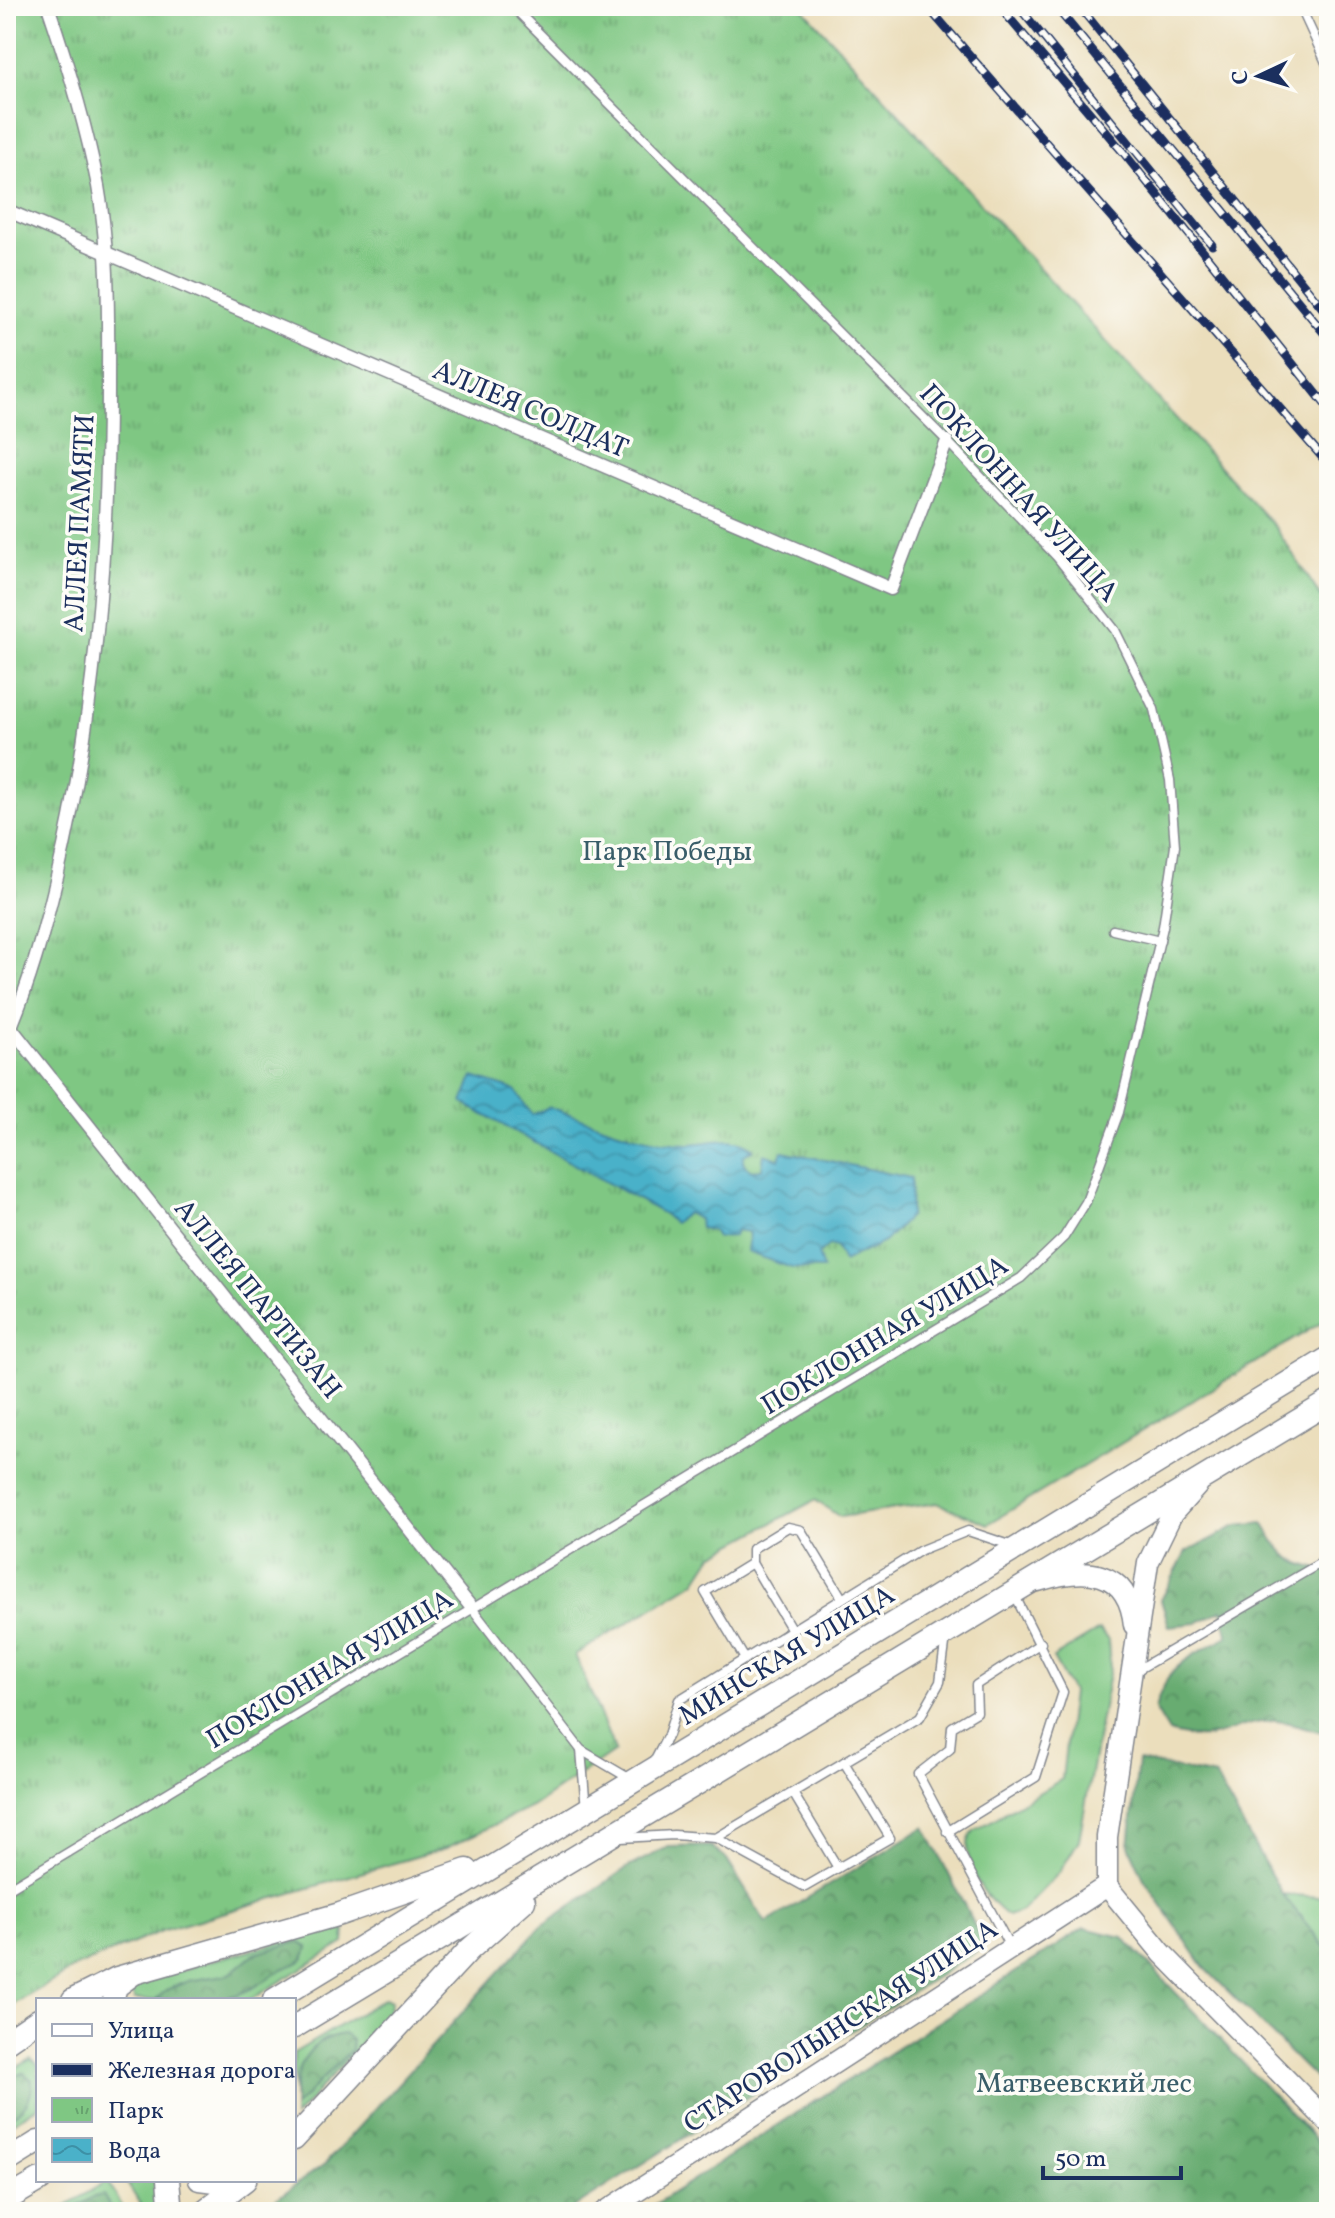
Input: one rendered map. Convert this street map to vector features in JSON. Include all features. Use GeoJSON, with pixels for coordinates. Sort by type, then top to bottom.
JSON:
{"type":"FeatureCollection","features":[{"type":"Feature","properties":{"kind":"main road","name":"МИНСКАЯ УЛИЦА"},"geometry":{"type":"LineString","coordinates":[[277,1998],[1329,1358]]}},
{"type":"Feature","properties":{"kind":"main road"},"geometry":{"type":"LineString","coordinates":[[296,2026],[1329,1402]]}},
{"type":"Feature","properties":{"kind":"main road"},"geometry":{"type":"LineString","coordinates":[[77,1998],[117,1978],[422,1888],[542,1838]]}},
{"type":"Feature","properties":{"kind":"main road"},"geometry":{"type":"LineString","coordinates":[[296,2137],[469,1950],[563,1866]]}},
{"type":"Feature","properties":{"kind":"main road"},"geometry":{"type":"LineString","coordinates":[[6,2043],[36,2021]]}},
{"type":"Feature","properties":{"kind":"main road"},"geometry":{"type":"LineString","coordinates":[[6,2043],[36,2034]]}},
{"type":"Feature","properties":{"kind":"main road"},"geometry":{"type":"LineString","coordinates":[[6,2162],[36,2143]]}},
{"type":"Feature","properties":{"kind":"main road"},"geometry":{"type":"LineString","coordinates":[[6,2200],[37,2182]]}},
{"type":"Feature","properties":{"kind":"main road"},"geometry":{"type":"LineString","coordinates":[[167,2212],[170,2202],[168,2182]]}},
{"type":"Feature","properties":{"kind":"main road"},"geometry":{"type":"LineString","coordinates":[[203,2212],[242,2183]]}},
{"type":"Feature","properties":{"kind":"street","name":"АЛЛЕЯ ПАМЯТИ"},"geometry":{"type":"LineString","coordinates":[[8,1029],[45,923],[71,818],[89,710],[103,580],[108,440],[105,254],[92,161],[73,78],[48,6]]}},
{"type":"Feature","properties":{"kind":"street","name":"АЛЛЕЯ СОЛДАТ"},"geometry":{"type":"LineString","coordinates":[[6,210],[891,589],[947,441]]}},
{"type":"Feature","properties":{"kind":"street","name":"АЛЛЕЯ ПАРТИЗАН"},"geometry":{"type":"LineString","coordinates":[[8,1029],[471,1607]]}},
{"type":"Feature","properties":{"kind":"street"},"geometry":{"type":"LineString","coordinates":[[1205,1477],[1172,1514],[1153,1551],[1135,1637],[1107,1837],[1107,1886],[1162,1953],[1329,2123]]}},
{"type":"Feature","properties":{"kind":"street"},"geometry":{"type":"LineString","coordinates":[[1021,1588],[1080,1572],[1098,1574],[1123,1591],[1132,1609],[1135,1637]]}},
{"type":"Feature","properties":{"kind":"street","name":"СТАРОВОЛЫНСКАЯ УЛИЦА"},"geometry":{"type":"LineString","coordinates":[[605,2212],[1107,1886]]}},
{"type":"Feature","properties":{"kind":"street"},"geometry":{"type":"LineString","coordinates":[[114,1998],[120,1984],[137,1973]]}},
{"type":"Feature","properties":{"kind":"lane","name":"ПОКЛОННАЯ УЛИЦА"},"geometry":{"type":"LineString","coordinates":[[6,1890],[1021,1278],[1064,1237],[1086,1202],[1119,1112],[1160,941],[1175,846],[1170,780],[1154,709],[1115,630],[1057,557],[947,441],[512,6]]}},
{"type":"Feature","properties":{"kind":"lane"},"geometry":{"type":"LineString","coordinates":[[1300,6],[1329,69]]}},
{"type":"Feature","properties":{"kind":"lane"},"geometry":{"type":"LineString","coordinates":[[1113,930],[1160,941]]}},
{"type":"Feature","properties":{"kind":"lane"},"geometry":{"type":"LineString","coordinates":[[792,1630],[752,1563],[752,1549],[788,1527],[801,1530],[842,1598]]}},
{"type":"Feature","properties":{"kind":"lane"},"geometry":{"type":"LineString","coordinates":[[471,1607],[581,1750],[641,1777],[668,1735],[679,1700],[842,1598],[921,1550],[968,1531],[1017,1548]]}},
{"type":"Feature","properties":{"kind":"lane"},"geometry":{"type":"LineString","coordinates":[[1130,1674],[1329,1558]]}},
{"type":"Feature","properties":{"kind":"lane"},"geometry":{"type":"LineString","coordinates":[[745,1659],[705,1592],[752,1563]]}},
{"type":"Feature","properties":{"kind":"lane"},"geometry":{"type":"LineString","coordinates":[[947,1832],[1036,1777],[1063,1692],[1021,1588]]}},
{"type":"Feature","properties":{"kind":"lane"},"geometry":{"type":"LineString","coordinates":[[716,1838],[920,1717],[940,1682],[946,1634]]}},
{"type":"Feature","properties":{"kind":"lane"},"geometry":{"type":"LineString","coordinates":[[1010,1948],[918,1774],[950,1749],[952,1727],[977,1712],[976,1685],[1041,1643]]}},
{"type":"Feature","properties":{"kind":"lane"},"geometry":{"type":"LineString","coordinates":[[581,1750],[587,1810]]}},
{"type":"Feature","properties":{"kind":"lane"},"geometry":{"type":"LineString","coordinates":[[609,1838],[674,1835],[716,1838],[805,1887],[890,1838],[844,1762]]}},
{"type":"Feature","properties":{"kind":"lane"},"geometry":{"type":"LineString","coordinates":[[793,1793],[838,1868]]}},
{"type":"Feature","properties":{"kind":"green space","name":"Парк Победы"},"geometry":{"type":"Polygon","coordinates":[[[6,6],[801,6],[1275,527],[1329,609],[1329,1318],[988,1524],[937,1503],[840,1517],[815,1500],[713,1555],[696,1581],[575,1655],[615,1751],[532,1807],[446,1848],[164,1930],[78,1966],[6,2009],[6,6]]]}},
{"type":"Feature","properties":{"kind":"green space"},"geometry":{"type":"Polygon","coordinates":[[[1263,1523],[1276,1544],[1289,1557],[1305,1566],[1329,1571],[1329,1733],[1273,1721],[1213,1736],[1169,1732],[1155,1709],[1166,1681],[1181,1664],[1228,1636],[1222,1610],[1197,1623],[1169,1626],[1161,1600],[1186,1552],[1236,1526],[1263,1523]]]}},
{"type":"Feature","properties":{"kind":"green space"},"geometry":{"type":"Polygon","coordinates":[[[1099,1630],[1108,1640],[1110,1668],[1079,1840],[1060,1872],[1022,1911],[1008,1916],[991,1900],[975,1877],[968,1852],[969,1841],[974,1831],[1062,1779],[1072,1692],[1053,1658],[1099,1630]]]}},
{"type":"Feature","properties":{"kind":"green space","name":"Матвеевский лес"},"geometry":{"type":"Polygon","coordinates":[[[1138,1761],[1215,1776],[1282,1894],[1329,1952],[1329,2092],[1203,1966],[1144,1879],[1129,1846],[1138,1761]]]}},
{"type":"Feature","properties":{"kind":"green space"},"geometry":{"type":"Polygon","coordinates":[[[925,1827],[985,1946],[567,2212],[258,2212],[326,2163],[539,1928],[628,1867],[668,1847],[711,1846],[725,1857],[766,1923],[925,1827]]]}},
{"type":"Feature","properties":{"kind":"green space"},"geometry":{"type":"Polygon","coordinates":[[[1282,1894],[1329,1898],[1329,1952],[1282,1894]]]}},
{"type":"Feature","properties":{"kind":"green space","name":"Матвеевский лес"},"geometry":{"type":"Polygon","coordinates":[[[1084,1928],[1123,1937],[1329,2154],[1329,2212],[643,2212],[1084,1928]]]}},
{"type":"Feature","properties":{"kind":"green space"},"geometry":{"type":"Polygon","coordinates":[[[333,1929],[345,1930],[344,1943],[253,1998],[134,1998],[129,1988],[209,1961],[333,1929]]]}},
{"type":"Feature","properties":{"kind":"green space"},"geometry":{"type":"Polygon","coordinates":[[[298,1942],[308,1947],[300,1962],[233,1996],[157,1998],[168,1989],[188,1981],[230,1974],[254,1954],[298,1942]]]}},
{"type":"Feature","properties":{"kind":"green space"},"geometry":{"type":"Polygon","coordinates":[[[385,1998],[391,2001],[388,2013],[296,2116],[296,2052],[385,1998]]]}},
{"type":"Feature","properties":{"kind":"green space"},"geometry":{"type":"Polygon","coordinates":[[[344,2034],[352,2040],[351,2050],[296,2106],[296,2082],[304,2060],[311,2050],[330,2037],[344,2034]]]}},
{"type":"Feature","properties":{"kind":"green space"},"geometry":{"type":"Polygon","coordinates":[[[31,2059],[36,2063],[36,2108],[6,2126],[6,2074],[31,2059]]]}},
{"type":"Feature","properties":{"kind":"green space"},"geometry":{"type":"Polygon","coordinates":[[[24,2073],[32,2080],[29,2099],[6,2120],[6,2079],[24,2073]]]}},
{"type":"Feature","properties":{"kind":"green space"},"geometry":{"type":"Polygon","coordinates":[[[108,2182],[126,2212],[56,2212],[108,2182]]]}},
{"type":"Feature","properties":{"kind":"green space"},"geometry":{"type":"Polygon","coordinates":[[[126,2182],[160,2182],[158,2212],[145,2212],[126,2182]]]}},
{"type":"Feature","properties":{"kind":"green space"},"geometry":{"type":"Polygon","coordinates":[[[103,2195],[113,2212],[67,2212],[93,2197],[103,2195]]]}},
{"type":"Feature","properties":{"kind":"water"},"geometry":{"type":"Polygon","coordinates":[[[473,1077],[515,1090],[532,1115],[549,1107],[617,1131],[671,1143],[739,1141],[753,1149],[743,1156],[743,1162],[751,1171],[762,1169],[764,1154],[779,1159],[782,1151],[911,1178],[910,1216],[884,1242],[843,1262],[836,1247],[829,1245],[818,1254],[823,1269],[792,1268],[747,1252],[749,1232],[736,1230],[734,1236],[717,1237],[713,1230],[700,1228],[699,1219],[687,1213],[674,1223],[664,1214],[463,1103],[473,1077]]]}},
{"type":"Feature","properties":{"kind":"railway"},"geometry":{"type":"LineString","coordinates":[[927,6],[1329,465]]}},
{"type":"Feature","properties":{"kind":"railway"},"geometry":{"type":"LineString","coordinates":[[999,6],[1123,152],[1329,409]]}},
{"type":"Feature","properties":{"kind":"railway"},"geometry":{"type":"LineString","coordinates":[[1018,6],[1212,245]]}},
{"type":"Feature","properties":{"kind":"railway"},"geometry":{"type":"LineString","coordinates":[[1055,6],[1329,339]]}},
{"type":"Feature","properties":{"kind":"railway"},"geometry":{"type":"LineString","coordinates":[[1079,6],[1329,316]]}}]}
